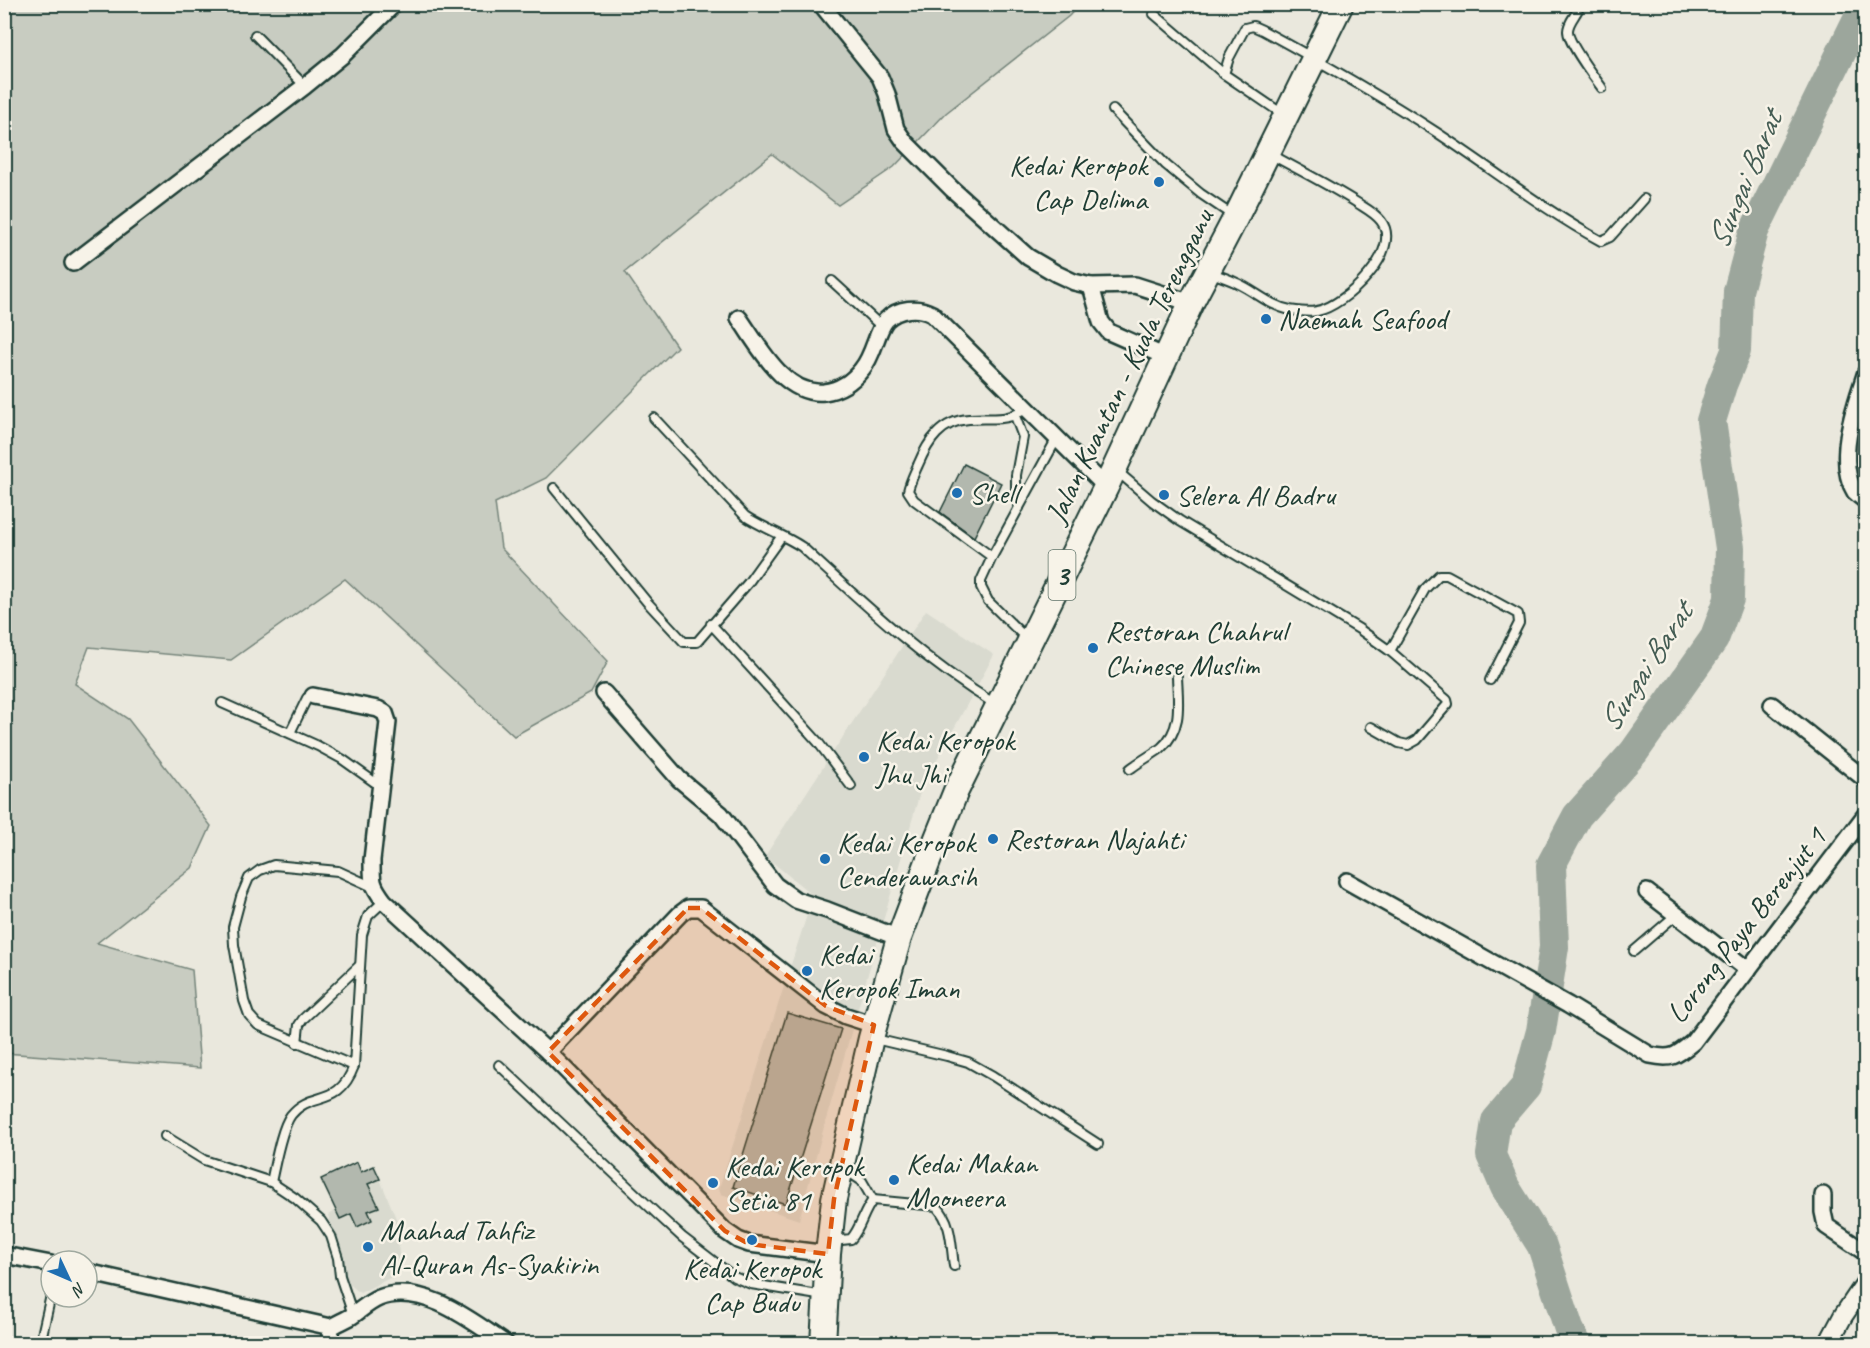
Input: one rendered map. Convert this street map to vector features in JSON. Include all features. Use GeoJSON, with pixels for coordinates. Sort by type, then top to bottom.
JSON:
{"type":"FeatureCollection","features":[{"type":"Feature","properties":{"kind":"highway","name":"Jalan Kuantan - Kuala Terengganu"},"geometry":{"type":"LineString","coordinates":[[823,1344],[824,1296],[834,1199],[872,1032],[899,938],[956,791],[1110,478],[1191,303],[1236,218],[1341,4]]}},
{"type":"Feature","properties":{"kind":"street"},"geometry":{"type":"LineString","coordinates":[[73,262],[305,86],[343,55],[394,4]]}},
{"type":"Feature","properties":{"kind":"street"},"geometry":{"type":"LineString","coordinates":[[821,4],[880,76],[896,129],[904,142],[952,189],[1028,257],[1074,282],[1091,286],[1135,285],[1191,303]]}},
{"type":"Feature","properties":{"kind":"street"},"geometry":{"type":"LineString","coordinates":[[1091,286],[1101,322],[1109,332],[1166,357]]}},
{"type":"Feature","properties":{"kind":"street"},"geometry":{"type":"LineString","coordinates":[[739,318],[766,358],[789,382],[813,393],[833,390],[855,378],[864,368],[882,327],[892,315],[914,308],[924,309],[932,314],[1021,412],[1110,478]]}},
{"type":"Feature","properties":{"kind":"street"},"geometry":{"type":"LineString","coordinates":[[1866,372],[1849,435],[1846,458],[1849,477],[1856,493],[1866,501]]}},
{"type":"Feature","properties":{"kind":"street"},"geometry":{"type":"LineString","coordinates":[[604,693],[679,779],[721,814],[775,885],[796,900],[899,938]]}},
{"type":"Feature","properties":{"kind":"street"},"geometry":{"type":"LineString","coordinates":[[313,696],[378,709],[385,713],[388,722],[372,860],[373,887],[384,901],[548,1052],[732,1235],[749,1244],[829,1248]]}},
{"type":"Feature","properties":{"kind":"street"},"geometry":{"type":"LineString","coordinates":[[1772,705],[1866,780]]}},
{"type":"Feature","properties":{"kind":"street","name":"Lorong Paya Berenjut 1"},"geometry":{"type":"LineString","coordinates":[[1347,881],[1568,1005],[1650,1055],[1665,1058],[1678,1054],[1693,1042],[1866,814]]}},
{"type":"Feature","properties":{"kind":"street"},"geometry":{"type":"LineString","coordinates":[[1647,892],[1748,970]]}},
{"type":"Feature","properties":{"kind":"street"},"geometry":{"type":"LineString","coordinates":[[548,1052],[688,908],[701,908],[826,1006],[872,1032]]}},
{"type":"Feature","properties":{"kind":"street"},"geometry":{"type":"LineString","coordinates":[[1823,1195],[1826,1226],[1866,1253]]}},
{"type":"Feature","properties":{"kind":"street"},"geometry":{"type":"LineString","coordinates":[[4,1255],[39,1262]]}},
{"type":"Feature","properties":{"kind":"street"},"geometry":{"type":"LineString","coordinates":[[99,1275],[331,1327],[380,1298],[396,1294],[413,1294],[454,1310],[506,1344]]}},
{"type":"Feature","properties":{"kind":"street"},"geometry":{"type":"LineString","coordinates":[[1828,1344],[1843,1316],[1866,1282]]}},
{"type":"Feature","properties":{"kind":"street"},"geometry":{"type":"LineString","coordinates":[[329,1344],[331,1327]]}},
{"type":"Feature","properties":{"kind":"lane"},"geometry":{"type":"LineString","coordinates":[[1580,4],[1568,31],[1574,47],[1602,88]]}},
{"type":"Feature","properties":{"kind":"lane"},"geometry":{"type":"LineString","coordinates":[[1154,14],[1224,74],[1286,117]]}},
{"type":"Feature","properties":{"kind":"lane"},"geometry":{"type":"LineString","coordinates":[[1224,74],[1229,58],[1245,28],[1253,26],[1314,58],[1418,121],[1601,241],[1610,237],[1644,199]]}},
{"type":"Feature","properties":{"kind":"lane"},"geometry":{"type":"LineString","coordinates":[[255,35],[305,86]]}},
{"type":"Feature","properties":{"kind":"lane"},"geometry":{"type":"LineString","coordinates":[[1113,110],[1166,165],[1201,194],[1236,218]]}},
{"type":"Feature","properties":{"kind":"lane"},"geometry":{"type":"LineString","coordinates":[[1208,272],[1237,283],[1261,298],[1289,310],[1316,312],[1330,307],[1360,285],[1380,257],[1386,230],[1382,221],[1346,195],[1268,153]]}},
{"type":"Feature","properties":{"kind":"lane"},"geometry":{"type":"LineString","coordinates":[[832,281],[882,327]]}},
{"type":"Feature","properties":{"kind":"lane"},"geometry":{"type":"LineString","coordinates":[[992,557],[914,500],[908,491],[926,446],[939,430],[950,423],[968,419],[1001,419],[1021,412],[1023,437],[1016,475],[1019,508]]}},
{"type":"Feature","properties":{"kind":"lane"},"geometry":{"type":"LineString","coordinates":[[654,418],[745,516],[761,527],[802,547],[882,621],[957,681],[998,706]]}},
{"type":"Feature","properties":{"kind":"lane"},"geometry":{"type":"LineString","coordinates":[[1029,641],[988,601],[983,593],[981,580],[1057,438]]}},
{"type":"Feature","properties":{"kind":"lane"},"geometry":{"type":"LineString","coordinates":[[1110,478],[1152,501],[1180,521],[1359,629],[1390,651],[1447,700],[1448,704],[1417,740],[1408,745],[1399,743],[1371,727]]}},
{"type":"Feature","properties":{"kind":"lane"},"geometry":{"type":"LineString","coordinates":[[554,488],[647,602],[684,642],[697,642],[748,583],[781,537]]}},
{"type":"Feature","properties":{"kind":"lane"},"geometry":{"type":"LineString","coordinates":[[1390,651],[1425,589],[1439,575],[1447,575],[1518,614],[1519,622],[1490,680]]}},
{"type":"Feature","properties":{"kind":"lane"},"geometry":{"type":"LineString","coordinates":[[711,624],[818,742],[851,786]]}},
{"type":"Feature","properties":{"kind":"lane"},"geometry":{"type":"LineString","coordinates":[[1130,769],[1166,743],[1176,725],[1179,709],[1177,677]]}},
{"type":"Feature","properties":{"kind":"lane"},"geometry":{"type":"LineString","coordinates":[[290,733],[307,698],[313,696]]}},
{"type":"Feature","properties":{"kind":"lane"},"geometry":{"type":"LineString","coordinates":[[222,704],[290,733],[342,759],[380,786]]}},
{"type":"Feature","properties":{"kind":"lane"},"geometry":{"type":"LineString","coordinates":[[354,1066],[258,1025],[249,1015],[243,1000],[233,927],[249,878],[260,870],[274,865],[338,871],[373,887]]}},
{"type":"Feature","properties":{"kind":"lane"},"geometry":{"type":"LineString","coordinates":[[271,1182],[291,1115],[303,1105],[331,1095],[349,1080],[354,1066],[362,935],[368,916],[384,901]]}},
{"type":"Feature","properties":{"kind":"lane"},"geometry":{"type":"LineString","coordinates":[[1634,951],[1677,914]]}},
{"type":"Feature","properties":{"kind":"lane"},"geometry":{"type":"LineString","coordinates":[[297,1043],[299,1025],[303,1019],[359,966]]}},
{"type":"Feature","properties":{"kind":"lane"},"geometry":{"type":"LineString","coordinates":[[872,1032],[968,1062],[1098,1144]]}},
{"type":"Feature","properties":{"kind":"lane"},"geometry":{"type":"LineString","coordinates":[[499,1065],[662,1219],[734,1277],[751,1284],[824,1296]]}},
{"type":"Feature","properties":{"kind":"lane"},"geometry":{"type":"LineString","coordinates":[[165,1136],[204,1160],[271,1182],[295,1198],[321,1221],[331,1236],[352,1315]]}},
{"type":"Feature","properties":{"kind":"lane"},"geometry":{"type":"LineString","coordinates":[[840,1168],[862,1180],[873,1200]]}},
{"type":"Feature","properties":{"kind":"lane"},"geometry":{"type":"LineString","coordinates":[[829,1248],[851,1239],[857,1233],[866,1208],[873,1200]]}},
{"type":"Feature","properties":{"kind":"lane"},"geometry":{"type":"LineString","coordinates":[[873,1200],[936,1206],[948,1226],[954,1266]]}},
{"type":"Feature","properties":{"kind":"lane"},"geometry":{"type":"LineString","coordinates":[[40,1344],[48,1309]]}},
{"type":"Feature","properties":{"kind":"highlighted area"},"geometry":{"type":"Polygon","coordinates":[[[688,908],[701,908],[826,1006],[874,1025],[834,1199],[828,1254],[749,1244],[725,1231],[548,1052],[688,908]]]}},
{"type":"Feature","properties":{"kind":"shaded area"},"geometry":{"type":"Polygon","coordinates":[[[4,5],[1079,5],[1069,16],[946,113],[894,167],[838,205],[772,154],[625,272],[677,347],[546,478],[495,503],[501,548],[608,661],[591,693],[514,736],[345,579],[231,660],[89,647],[75,684],[128,719],[211,826],[192,868],[97,943],[192,970],[200,1068],[5,1053],[4,5]]]}},
{"type":"Feature","properties":{"kind":"shaded area"},"geometry":{"type":"Polygon","coordinates":[[[926,610],[994,655],[921,789],[799,1220],[721,1194],[719,1188],[807,915],[811,894],[765,856],[926,610]]]}},
{"type":"Feature","properties":{"kind":"shaded area","name":"Maahad Tahfiz Al-Quran As-Syakirin"},"geometry":{"type":"Polygon","coordinates":[[[357,1162],[362,1172],[374,1166],[397,1221],[400,1273],[360,1293],[347,1282],[328,1215],[336,1210],[321,1179],[357,1162]]]}},
{"type":"Feature","properties":{"kind":"building"},"geometry":{"type":"Polygon","coordinates":[[[964,464],[1001,483],[974,537],[940,512],[964,464]]]}},
{"type":"Feature","properties":{"kind":"building"},"geometry":{"type":"Polygon","coordinates":[[[787,1013],[841,1029],[786,1204],[733,1187],[787,1013]]]}},
{"type":"Feature","properties":{"kind":"building"},"geometry":{"type":"Polygon","coordinates":[[[357,1162],[361,1172],[374,1166],[380,1179],[368,1184],[379,1207],[368,1211],[372,1220],[357,1227],[351,1214],[340,1219],[321,1179],[357,1162]]]}},
{"type":"Feature","properties":{"kind":"waterway","name":"Sungai Barat"},"geometry":{"type":"LineString","coordinates":[[1577,1344],[1569,1329],[1542,1246],[1505,1187],[1491,1155],[1496,1121],[1526,1086],[1541,1031],[1554,947],[1551,865],[1577,816],[1634,752],[1714,639],[1729,599],[1730,548],[1711,421],[1736,351],[1738,291],[1754,231],[1865,4]]}},
{"type":"Feature","properties":{"kind":"place","name":"Kedai Keropok Cap Delima"},"geometry":{"type":"Point","coordinates":[1159,182]}},
{"type":"Feature","properties":{"kind":"place","name":"Naemah Seafood"},"geometry":{"type":"Point","coordinates":[1266,319]}},
{"type":"Feature","properties":{"kind":"place","name":"Shell"},"geometry":{"type":"Point","coordinates":[957,493]}},
{"type":"Feature","properties":{"kind":"place","name":"Selera Al Badru"},"geometry":{"type":"Point","coordinates":[1164,495]}},
{"type":"Feature","properties":{"kind":"place","name":"Restoran Chahrul Chinese Muslim"},"geometry":{"type":"Point","coordinates":[1093,648]}},
{"type":"Feature","properties":{"kind":"place","name":"Kedai Keropok Jhu Jhi"},"geometry":{"type":"Point","coordinates":[864,757]}},
{"type":"Feature","properties":{"kind":"place","name":"Restoran Najahti"},"geometry":{"type":"Point","coordinates":[993,839]}},
{"type":"Feature","properties":{"kind":"place","name":"Kedai Keropok Cenderawasih"},"geometry":{"type":"Point","coordinates":[825,859]}},
{"type":"Feature","properties":{"kind":"place","name":"Kedai Keropok Iman"},"geometry":{"type":"Point","coordinates":[807,971]}},
{"type":"Feature","properties":{"kind":"place","name":"Kedai Makan Mooneera"},"geometry":{"type":"Point","coordinates":[894,1180]}},
{"type":"Feature","properties":{"kind":"place","name":"Kedai Keropok Setia 81"},"geometry":{"type":"Point","coordinates":[713,1183]}},
{"type":"Feature","properties":{"kind":"place","name":"Kedai Keropok Cap Budu"},"geometry":{"type":"Point","coordinates":[752,1240]}},
{"type":"Feature","properties":{"kind":"place","name":"Maahad Tahfiz Al-Quran As-Syakirin"},"geometry":{"type":"Point","coordinates":[368,1247]}}]}
